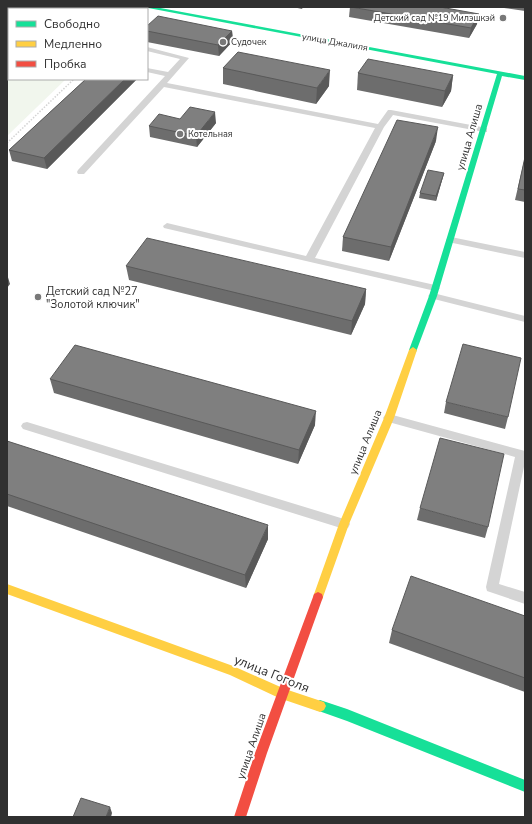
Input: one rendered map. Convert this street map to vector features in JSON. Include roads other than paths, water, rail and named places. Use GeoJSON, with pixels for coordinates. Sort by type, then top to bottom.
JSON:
{"type":"FeatureCollection","features":[{"type":"Feature","properties":{"kind":"street","name":"улица Джалиля"},"geometry":{"type":"LineString","coordinates":[[146,7],[525,78]]}},
{"type":"Feature","properties":{"kind":"street","name":"улица Алиша"},"geometry":{"type":"LineString","coordinates":[[240,817],[282,694],[344,524],[389,418],[434,292],[500,73]]}},
{"type":"Feature","properties":{"kind":"street","name":"улица Гоголя"},"geometry":{"type":"LineString","coordinates":[[7,589],[233,672],[282,694],[347,715],[525,786]]}},
{"type":"Feature","properties":{"kind":"lane"},"geometry":{"type":"LineString","coordinates":[[81,172],[185,58],[148,49]]}},
{"type":"Feature","properties":{"kind":"lane"},"geometry":{"type":"LineString","coordinates":[[148,70],[170,75]]}},
{"type":"Feature","properties":{"kind":"lane"},"geometry":{"type":"LineString","coordinates":[[162,84],[380,127]]}},
{"type":"Feature","properties":{"kind":"lane"},"geometry":{"type":"LineString","coordinates":[[309,260],[380,127],[391,112],[484,130]]}},
{"type":"Feature","properties":{"kind":"lane"},"geometry":{"type":"LineString","coordinates":[[167,226],[434,292],[525,319]]}},
{"type":"Feature","properties":{"kind":"lane"},"geometry":{"type":"LineString","coordinates":[[450,240],[525,255]]}},
{"type":"Feature","properties":{"kind":"lane"},"geometry":{"type":"LineString","coordinates":[[389,418],[521,454],[492,587],[525,598]]}},
{"type":"Feature","properties":{"kind":"lane"},"geometry":{"type":"LineString","coordinates":[[27,426],[344,524]]}},
{"type":"Feature","properties":{"kind":"place","name":"Детский сад №19 Милэшкэй"},"geometry":{"type":"Point","coordinates":[503,18]}},
{"type":"Feature","properties":{"kind":"place","name":"Судочек"},"geometry":{"type":"Point","coordinates":[223,42]}},
{"type":"Feature","properties":{"kind":"place","name":"Котельная"},"geometry":{"type":"Point","coordinates":[180,134]}},
{"type":"Feature","properties":{"kind":"place","name":"Детский сад №27 \"Золотой ключик\""},"geometry":{"type":"Point","coordinates":[38,297]}}]}
